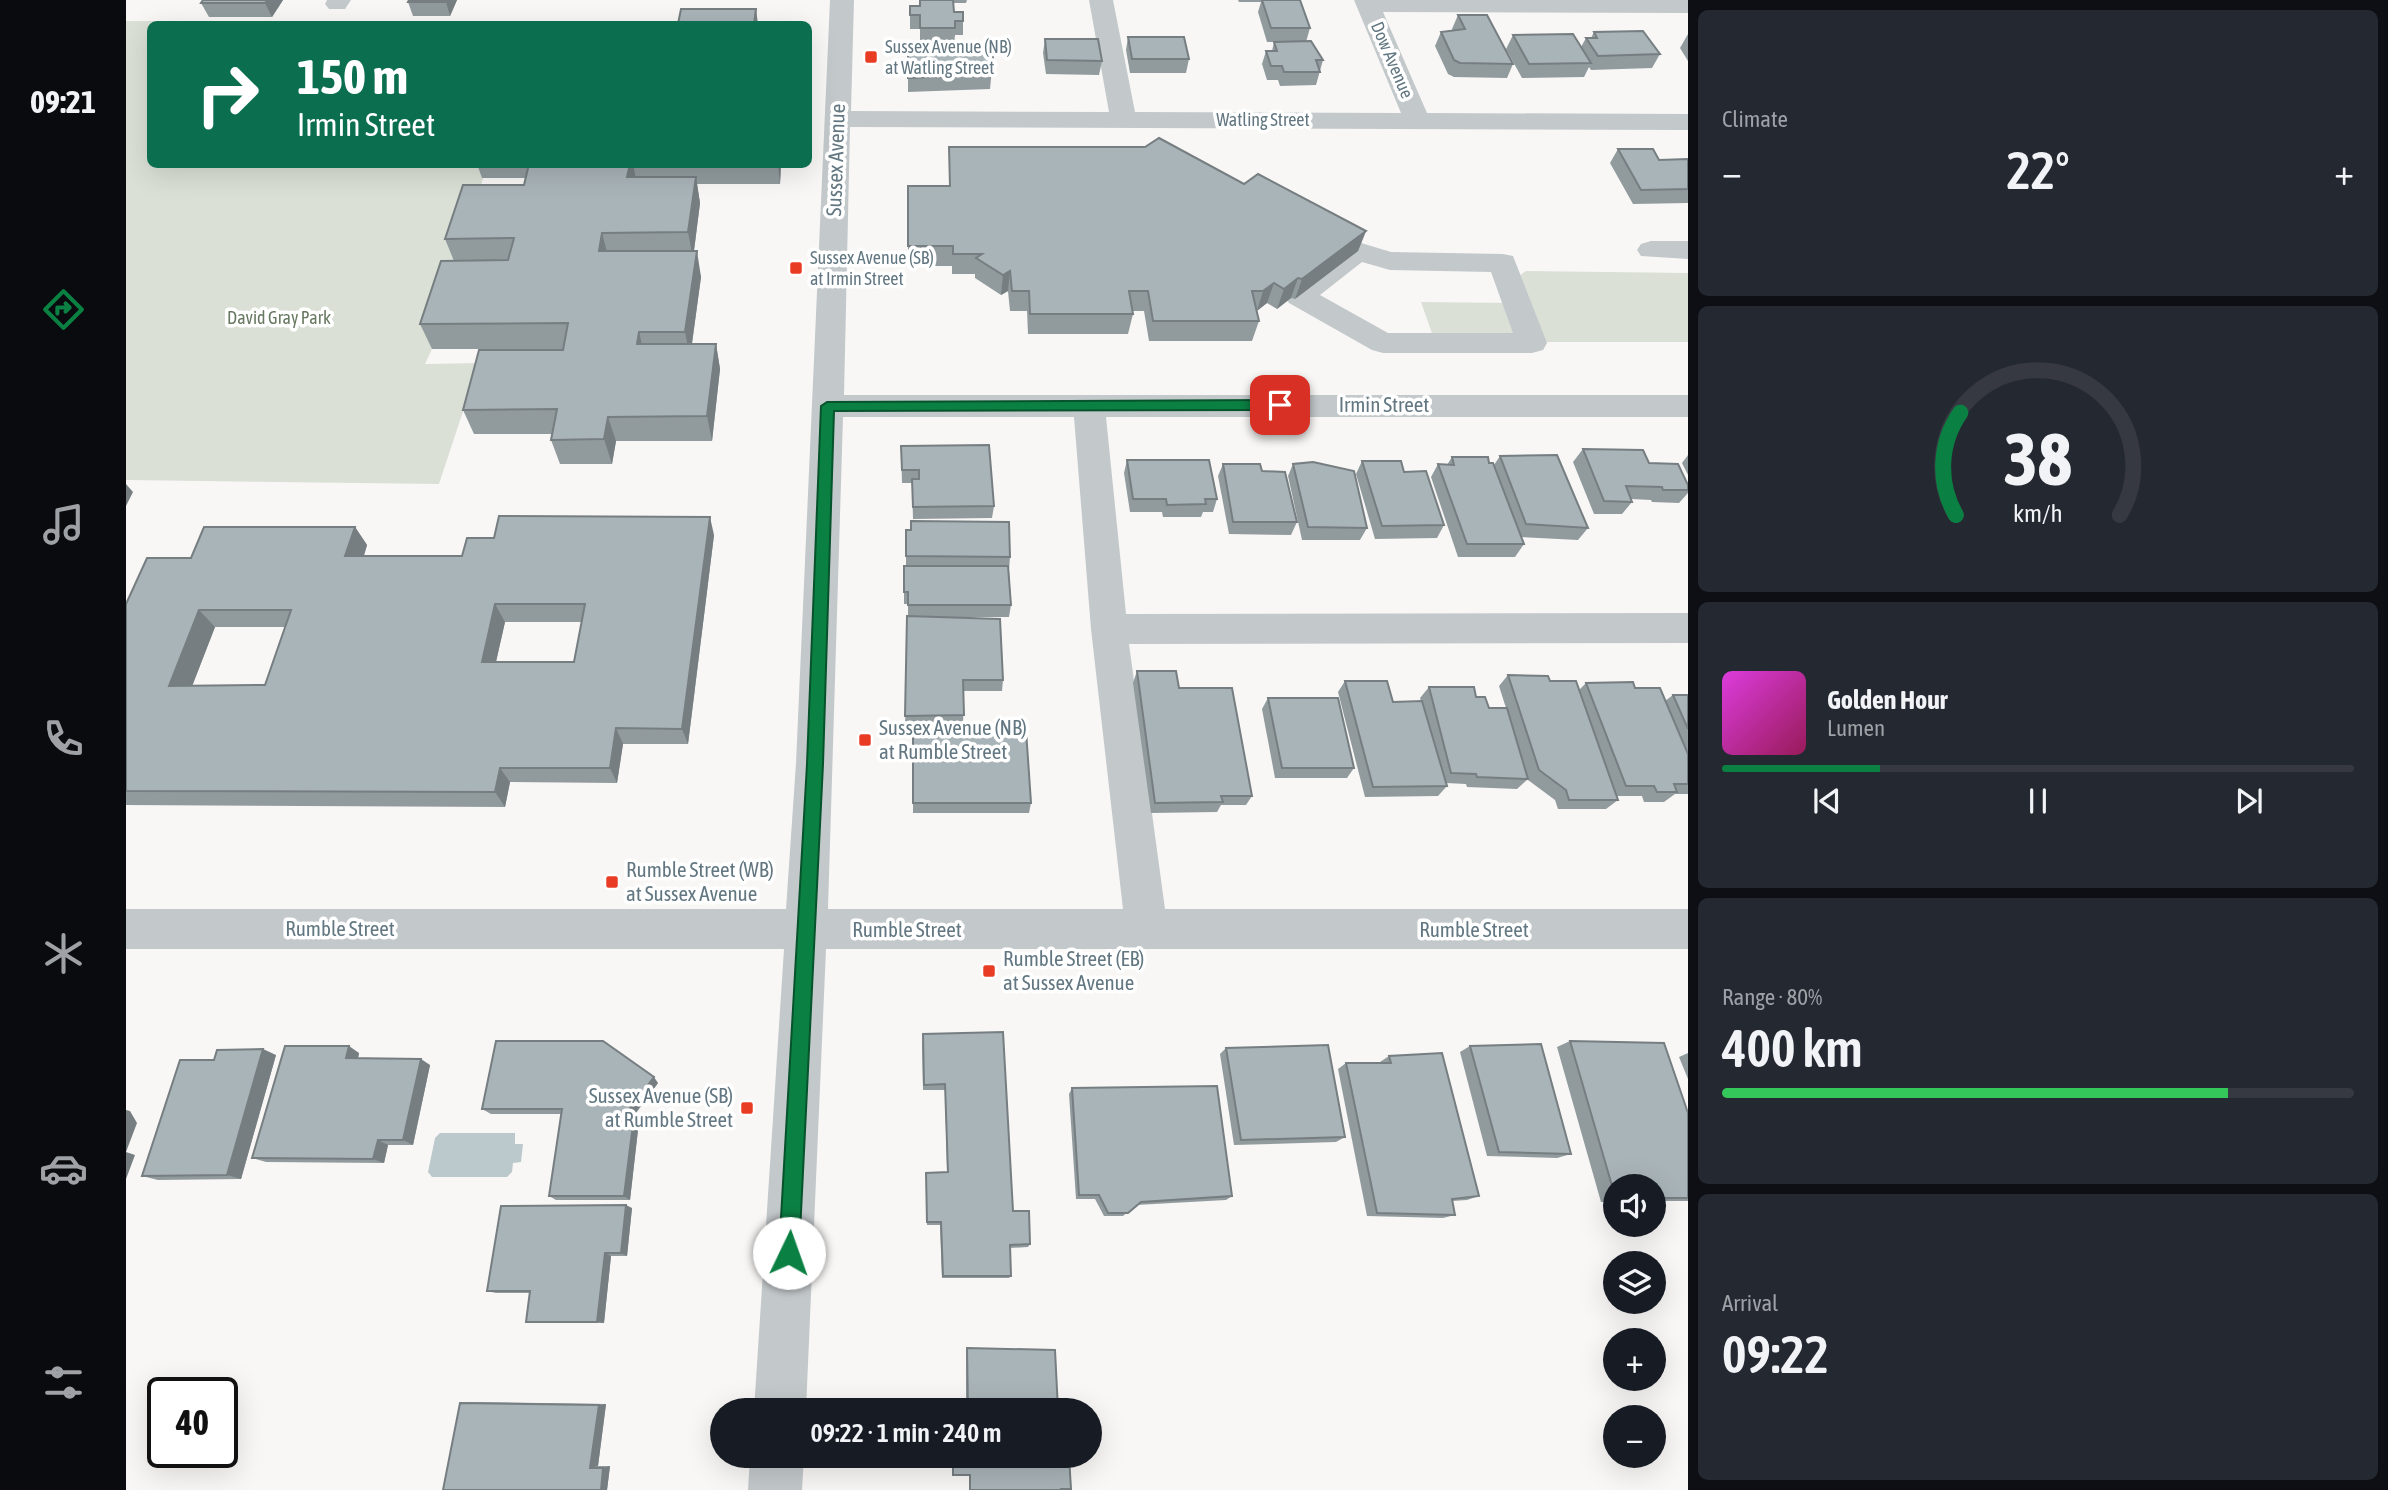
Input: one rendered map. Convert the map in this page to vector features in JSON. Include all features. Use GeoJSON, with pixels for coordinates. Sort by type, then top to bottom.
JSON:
{"type":"FeatureCollection","features":[{"type":"Feature","properties":{"kind":"street","name":"Sussex Avenue"},"geometry":{"type":"LineString","coordinates":[[781,1398],[815,764],[842,0]]}},
{"type":"Feature","properties":{"kind":"street"},"geometry":{"type":"LineString","coordinates":[[1101,0],[1123,119]]}},
{"type":"Feature","properties":{"kind":"street"},"geometry":{"type":"LineString","coordinates":[[1367,2],[1688,6]]}},
{"type":"Feature","properties":{"kind":"street","name":"Dow Avenue"},"geometry":{"type":"LineString","coordinates":[[1367,2],[1417,121]]}},
{"type":"Feature","properties":{"kind":"street","name":"Watling Street"},"geometry":{"type":"LineString","coordinates":[[837,119],[1688,122]]}},
{"type":"Feature","properties":{"kind":"street"},"geometry":{"type":"LineString","coordinates":[[1651,250],[1688,250]]}},
{"type":"Feature","properties":{"kind":"street"},"geometry":{"type":"LineString","coordinates":[[1358,251],[1390,261],[1503,263],[1515,303],[1532,342],[1383,343],[1299,296],[1358,251]]}},
{"type":"Feature","properties":{"kind":"street"},"geometry":{"type":"LineString","coordinates":[[1089,404],[1109,629],[1147,930]]}},
{"type":"Feature","properties":{"kind":"street","name":"Irmin Street"},"geometry":{"type":"LineString","coordinates":[[827,406],[1688,406]]}},
{"type":"Feature","properties":{"kind":"street"},"geometry":{"type":"LineString","coordinates":[[1109,629],[1688,628]]}},
{"type":"Feature","properties":{"kind":"street","name":"Rumble Street"},"geometry":{"type":"LineString","coordinates":[[126,929],[1688,929]]}},
{"type":"Feature","properties":{"kind":"street"},"geometry":{"type":"LineString","coordinates":[[775,1490],[776,1468]]}},
{"type":"Feature","properties":{"kind":"green space","name":"David Gray Park"},"geometry":{"type":"Polygon","coordinates":[[[126,21],[147,21],[147,168],[486,168],[432,349],[425,364],[479,363],[439,484],[126,480],[126,21]]]}},
{"type":"Feature","properties":{"kind":"green space"},"geometry":{"type":"Polygon","coordinates":[[[1526,271],[1688,273],[1688,342],[1544,342],[1516,278],[1526,271]]]}},
{"type":"Feature","properties":{"kind":"green space"},"geometry":{"type":"Polygon","coordinates":[[[1421,302],[1515,303],[1532,343],[1435,342],[1421,302]]]}},
{"type":"Feature","properties":{"kind":"shaded area"},"geometry":{"type":"Polygon","coordinates":[[[440,1133],[515,1133],[515,1144],[523,1144],[521,1162],[513,1163],[512,1172],[507,1177],[432,1177],[428,1172],[435,1138],[440,1133]]]}},
{"type":"Feature","properties":{"kind":"building"},"geometry":{"type":"Polygon","coordinates":[[[203,0],[268,0],[265,3],[201,3],[203,0]]]}},
{"type":"Feature","properties":{"kind":"building"},"geometry":{"type":"Polygon","coordinates":[[[446,0],[446,2],[408,2],[446,0]]]}},
{"type":"Feature","properties":{"kind":"building"},"geometry":{"type":"Polygon","coordinates":[[[920,0],[953,0],[954,12],[963,12],[963,21],[955,21],[955,28],[920,28],[920,15],[910,15],[910,6],[920,6],[920,0]]]}},
{"type":"Feature","properties":{"kind":"building"},"geometry":{"type":"Polygon","coordinates":[[[1262,0],[1300,0],[1310,28],[1271,28],[1262,0]]]}},
{"type":"Feature","properties":{"kind":"building"},"geometry":{"type":"Polygon","coordinates":[[[681,9],[756,9],[754,21],[679,21],[681,9]]]}},
{"type":"Feature","properties":{"kind":"building"},"geometry":{"type":"Polygon","coordinates":[[[1458,15],[1487,15],[1513,64],[1460,63],[1454,60],[1441,32],[1465,29],[1458,15]]]}},
{"type":"Feature","properties":{"kind":"building"},"geometry":{"type":"Polygon","coordinates":[[[1643,31],[1660,54],[1598,56],[1586,38],[1597,38],[1594,32],[1643,31]]]}},
{"type":"Feature","properties":{"kind":"building"},"geometry":{"type":"Polygon","coordinates":[[[1573,34],[1591,63],[1529,64],[1513,35],[1573,34]]]}},
{"type":"Feature","properties":{"kind":"building"},"geometry":{"type":"Polygon","coordinates":[[[1128,37],[1184,37],[1189,59],[1132,59],[1128,37]]]}},
{"type":"Feature","properties":{"kind":"building"},"geometry":{"type":"Polygon","coordinates":[[[1045,39],[1098,39],[1102,61],[1047,60],[1045,39]]]}},
{"type":"Feature","properties":{"kind":"building"},"geometry":{"type":"Polygon","coordinates":[[[923,41],[953,41],[954,45],[991,45],[991,75],[908,78],[908,44],[923,44],[923,41]]]}},
{"type":"Feature","properties":{"kind":"building"},"geometry":{"type":"Polygon","coordinates":[[[1311,41],[1323,60],[1316,60],[1320,72],[1284,72],[1282,66],[1271,66],[1266,51],[1277,51],[1274,42],[1311,41]]]}},
{"type":"Feature","properties":{"kind":"building"},"geometry":{"type":"Polygon","coordinates":[[[1159,138],[1244,184],[1258,174],[1366,231],[1302,279],[1298,278],[1284,289],[1274,283],[1263,291],[1252,291],[1259,321],[1153,321],[1148,291],[1129,291],[1133,314],[1030,314],[1029,291],[1012,291],[1010,271],[1003,275],[976,258],[982,254],[953,254],[953,246],[908,246],[908,186],[950,186],[949,147],[1145,147],[1159,138]]]}},
{"type":"Feature","properties":{"kind":"building"},"geometry":{"type":"Polygon","coordinates":[[[1618,149],[1653,149],[1659,160],[1688,159],[1688,189],[1641,190],[1618,149]]]}},
{"type":"Feature","properties":{"kind":"building"},"geometry":{"type":"Polygon","coordinates":[[[528,168],[629,168],[627,177],[696,177],[688,232],[602,233],[599,251],[697,251],[685,332],[639,332],[637,344],[716,344],[707,416],[608,417],[604,439],[551,440],[557,409],[463,410],[479,350],[563,350],[568,323],[420,324],[441,261],[508,260],[514,238],[445,239],[463,185],[524,185],[528,168]]]}},
{"type":"Feature","properties":{"kind":"building"},"geometry":{"type":"Polygon","coordinates":[[[989,445],[994,506],[913,507],[912,479],[919,479],[919,470],[902,470],[901,446],[989,445]]]}},
{"type":"Feature","properties":{"kind":"building"},"geometry":{"type":"Polygon","coordinates":[[[1583,449],[1643,450],[1649,463],[1678,464],[1688,490],[1626,486],[1632,502],[1604,501],[1583,449]]]}},
{"type":"Feature","properties":{"kind":"building"},"geometry":{"type":"Polygon","coordinates":[[[1557,455],[1588,528],[1526,524],[1500,456],[1557,455]]]}},
{"type":"Feature","properties":{"kind":"building"},"geometry":{"type":"Polygon","coordinates":[[[1452,457],[1488,457],[1489,463],[1493,463],[1524,544],[1467,544],[1438,464],[1454,465],[1452,457]]]}},
{"type":"Feature","properties":{"kind":"building"},"geometry":{"type":"Polygon","coordinates":[[[1127,460],[1209,460],[1217,499],[1205,499],[1206,504],[1167,505],[1166,499],[1133,499],[1127,460]]]}},
{"type":"Feature","properties":{"kind":"building"},"geometry":{"type":"Polygon","coordinates":[[[1362,461],[1401,461],[1404,472],[1426,471],[1444,525],[1382,526],[1362,461]]]}},
{"type":"Feature","properties":{"kind":"building"},"geometry":{"type":"Polygon","coordinates":[[[1313,462],[1354,471],[1367,528],[1308,527],[1293,464],[1313,462]]]}},
{"type":"Feature","properties":{"kind":"building"},"geometry":{"type":"Polygon","coordinates":[[[1223,464],[1260,464],[1262,471],[1285,472],[1297,522],[1233,522],[1223,464]]]}},
{"type":"Feature","properties":{"kind":"building"},"geometry":{"type":"Polygon","coordinates":[[[499,516],[710,517],[682,729],[616,728],[610,768],[500,768],[495,792],[126,791],[126,604],[147,558],[191,558],[204,527],[355,527],[345,556],[462,556],[467,538],[494,538],[499,516]],[[495,604],[482,662],[574,662],[585,604],[495,604]],[[199,610],[169,686],[265,685],[291,610],[199,610]]]}},
{"type":"Feature","properties":{"kind":"building"},"geometry":{"type":"Polygon","coordinates":[[[911,521],[1009,522],[1010,557],[906,556],[906,530],[911,530],[911,521]]]}},
{"type":"Feature","properties":{"kind":"building"},"geometry":{"type":"Polygon","coordinates":[[[904,566],[1008,566],[1011,605],[908,605],[908,592],[904,592],[904,566]]]}},
{"type":"Feature","properties":{"kind":"building"},"geometry":{"type":"Polygon","coordinates":[[[907,616],[1000,619],[1003,680],[963,680],[964,715],[905,716],[907,616]]]}},
{"type":"Feature","properties":{"kind":"building"},"geometry":{"type":"Polygon","coordinates":[[[1137,671],[1176,671],[1179,688],[1232,688],[1252,796],[1221,796],[1223,802],[1155,803],[1137,671]]]}},
{"type":"Feature","properties":{"kind":"building"},"geometry":{"type":"Polygon","coordinates":[[[1508,675],[1548,676],[1550,681],[1576,681],[1618,800],[1569,800],[1566,790],[1539,770],[1508,675]]]}},
{"type":"Feature","properties":{"kind":"building"},"geometry":{"type":"Polygon","coordinates":[[[1345,681],[1387,681],[1393,702],[1422,701],[1447,786],[1373,787],[1345,681]]]}},
{"type":"Feature","properties":{"kind":"building"},"geometry":{"type":"Polygon","coordinates":[[[1633,682],[1635,688],[1660,688],[1688,754],[1688,784],[1674,784],[1677,792],[1657,792],[1654,786],[1626,786],[1586,683],[1633,682]]]}},
{"type":"Feature","properties":{"kind":"building"},"geometry":{"type":"Polygon","coordinates":[[[1429,687],[1474,687],[1476,697],[1485,697],[1489,708],[1507,708],[1528,779],[1451,773],[1429,687]]]}},
{"type":"Feature","properties":{"kind":"building"},"geometry":{"type":"Polygon","coordinates":[[[1673,695],[1688,695],[1688,729],[1673,695]]]}},
{"type":"Feature","properties":{"kind":"building"},"geometry":{"type":"Polygon","coordinates":[[[1268,698],[1338,698],[1354,768],[1282,768],[1268,698]]]}},
{"type":"Feature","properties":{"kind":"building"},"geometry":{"type":"Polygon","coordinates":[[[913,729],[1026,730],[1031,803],[913,803],[913,729]]]}},
{"type":"Feature","properties":{"kind":"building"},"geometry":{"type":"Polygon","coordinates":[[[1003,1032],[1013,1211],[1029,1211],[1030,1244],[1010,1245],[1011,1276],[943,1276],[941,1222],[927,1222],[926,1173],[948,1172],[945,1084],[924,1085],[923,1034],[1003,1032]]]}},
{"type":"Feature","properties":{"kind":"building"},"geometry":{"type":"Polygon","coordinates":[[[496,1041],[603,1041],[654,1077],[628,1111],[634,1116],[624,1196],[549,1196],[562,1109],[482,1109],[496,1041]]]}},
{"type":"Feature","properties":{"kind":"building"},"geometry":{"type":"Polygon","coordinates":[[[1570,1041],[1664,1043],[1688,1113],[1688,1198],[1666,1198],[1666,1174],[1609,1174],[1570,1041]]]}},
{"type":"Feature","properties":{"kind":"building"},"geometry":{"type":"Polygon","coordinates":[[[1541,1044],[1571,1154],[1499,1152],[1470,1046],[1541,1044]]]}},
{"type":"Feature","properties":{"kind":"building"},"geometry":{"type":"Polygon","coordinates":[[[1328,1045],[1345,1137],[1241,1140],[1226,1048],[1328,1045]]]}},
{"type":"Feature","properties":{"kind":"building"},"geometry":{"type":"Polygon","coordinates":[[[285,1046],[349,1046],[346,1058],[421,1059],[403,1140],[378,1140],[373,1159],[252,1158],[285,1046]]]}},
{"type":"Feature","properties":{"kind":"building"},"geometry":{"type":"Polygon","coordinates":[[[263,1049],[227,1175],[142,1176],[180,1060],[214,1060],[217,1050],[263,1049]]]}},
{"type":"Feature","properties":{"kind":"building"},"geometry":{"type":"Polygon","coordinates":[[[1442,1053],[1479,1196],[1452,1199],[1455,1215],[1377,1213],[1346,1063],[1391,1063],[1389,1056],[1442,1053]]]}},
{"type":"Feature","properties":{"kind":"building"},"geometry":{"type":"Polygon","coordinates":[[[1217,1086],[1232,1196],[1141,1202],[1128,1213],[1108,1213],[1099,1195],[1079,1195],[1072,1088],[1217,1086]]]}},
{"type":"Feature","properties":{"kind":"building"},"geometry":{"type":"Polygon","coordinates":[[[626,1205],[621,1253],[605,1253],[597,1322],[526,1322],[530,1291],[487,1291],[501,1206],[626,1205]]]}},
{"type":"Feature","properties":{"kind":"building"},"geometry":{"type":"Polygon","coordinates":[[[967,1348],[1055,1350],[1057,1398],[968,1398],[967,1348]]]}},
{"type":"Feature","properties":{"kind":"building"},"geometry":{"type":"Polygon","coordinates":[[[460,1403],[599,1405],[590,1468],[603,1468],[601,1490],[443,1490],[460,1403]]]}},
{"type":"Feature","properties":{"kind":"building"},"geometry":{"type":"Polygon","coordinates":[[[953,1468],[1070,1468],[1071,1489],[970,1490],[970,1475],[953,1475],[953,1468]]]}},
{"type":"Feature","properties":{"kind":"place","name":"Sussex Avenue (NB) at Watling Street"},"geometry":{"type":"Point","coordinates":[871,57]}},
{"type":"Feature","properties":{"kind":"place","name":"Sussex Avenue (SB) at Irmin Street"},"geometry":{"type":"Point","coordinates":[796,268]}},
{"type":"Feature","properties":{"kind":"place","name":"Sussex Avenue (NB) at Rumble Street"},"geometry":{"type":"Point","coordinates":[865,740]}},
{"type":"Feature","properties":{"kind":"place","name":"Rumble Street (WB) at Sussex Avenue"},"geometry":{"type":"Point","coordinates":[612,882]}},
{"type":"Feature","properties":{"kind":"place","name":"Rumble Street (EB) at Sussex Avenue"},"geometry":{"type":"Point","coordinates":[989,971]}},
{"type":"Feature","properties":{"kind":"place","name":"Sussex Avenue (SB) at Rumble Street"},"geometry":{"type":"Point","coordinates":[747,1108]}},
{"type":"Feature","properties":{"kind":"route"},"geometry":{"type":"LineString","coordinates":[[789,1253],[815,764],[827,406],[1280,405]]}}]}
